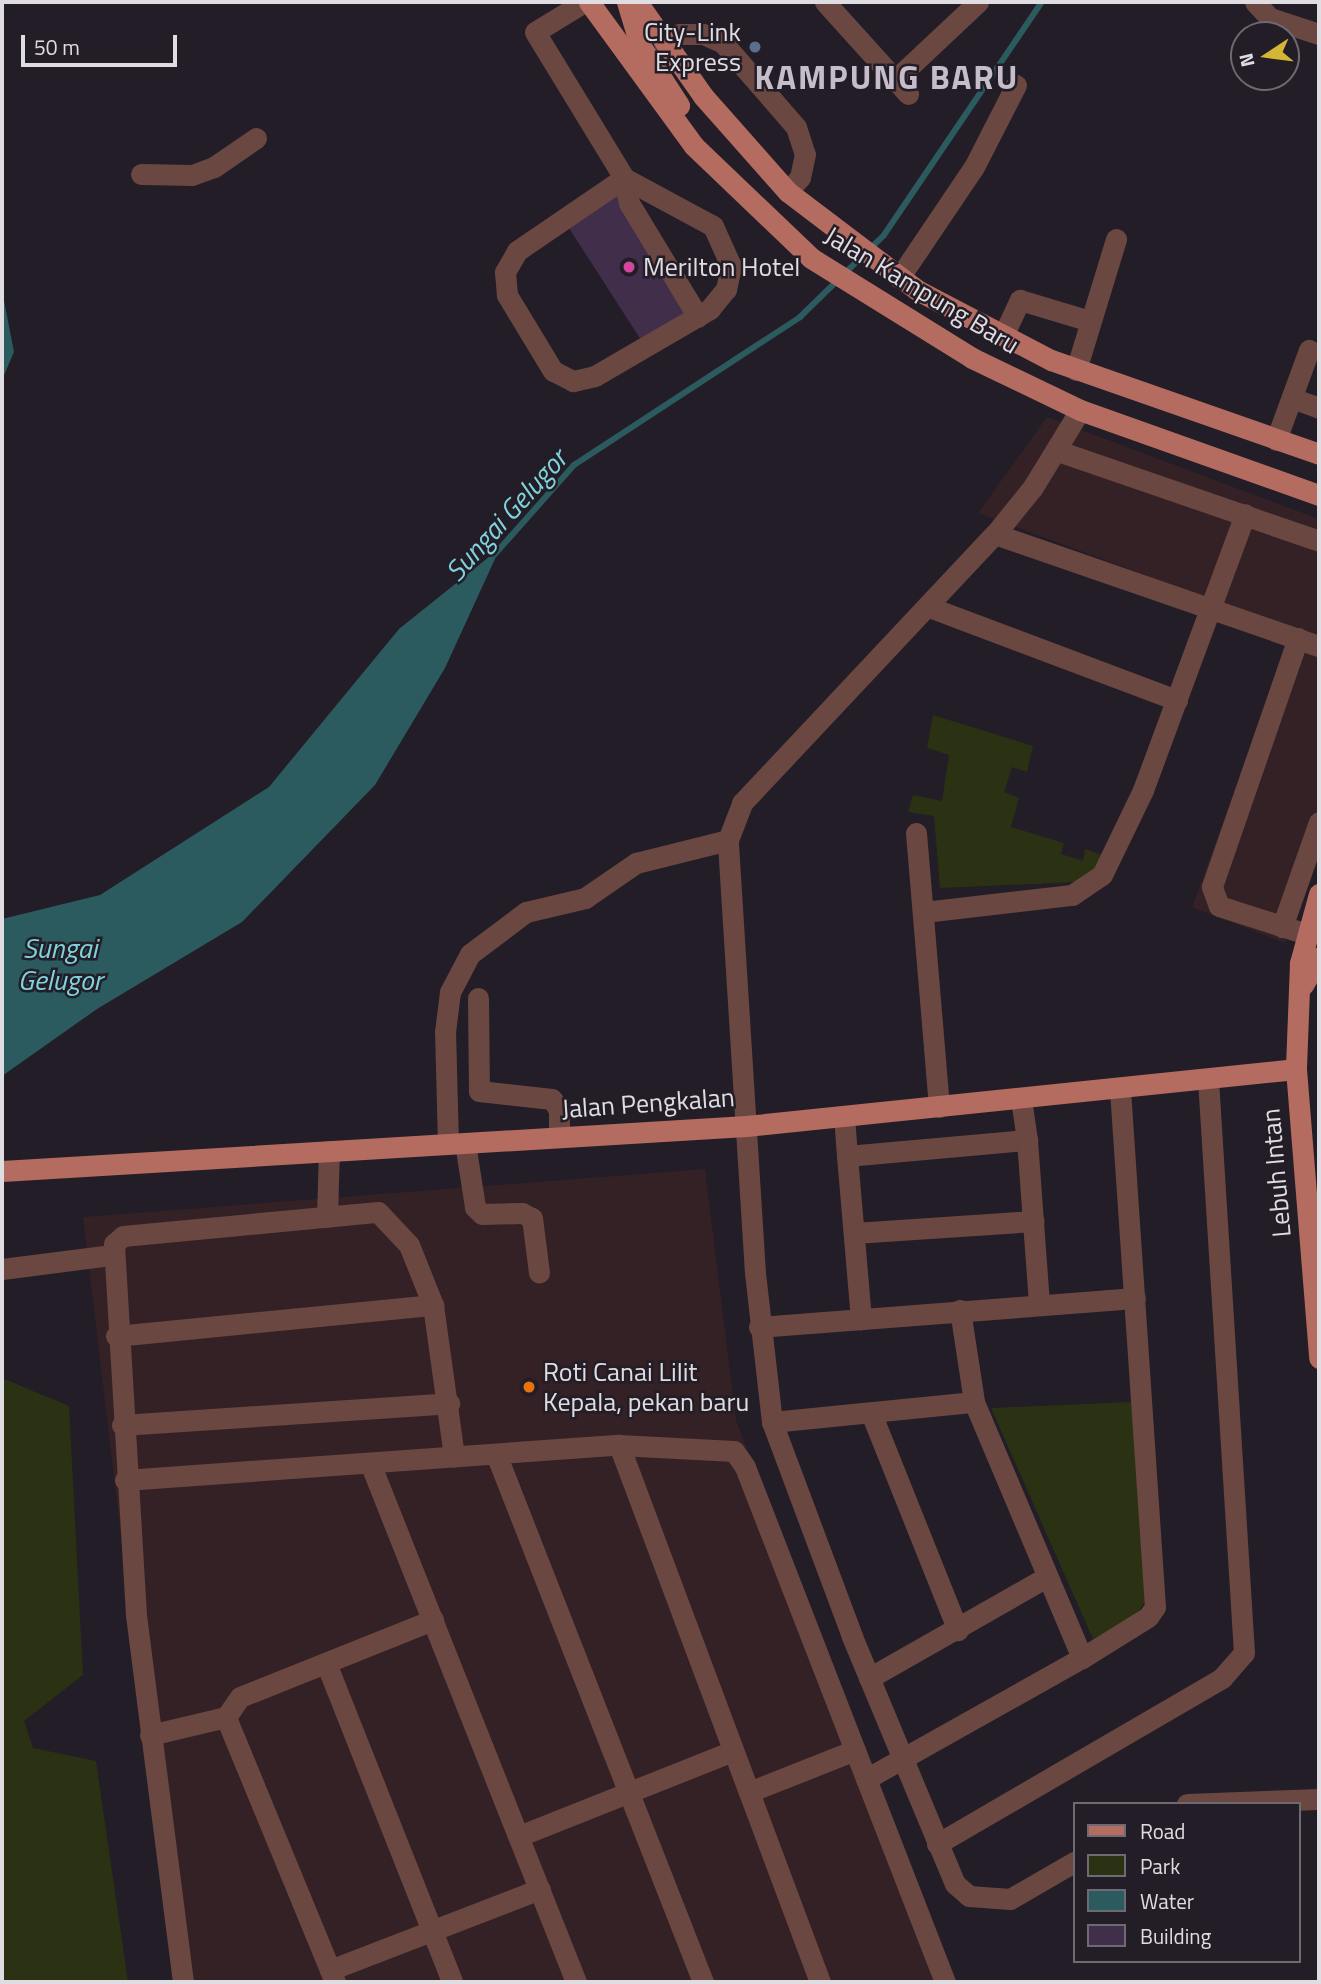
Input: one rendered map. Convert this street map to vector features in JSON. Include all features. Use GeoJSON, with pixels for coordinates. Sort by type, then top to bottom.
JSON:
{"type":"FeatureCollection","features":[{"type":"Feature","properties":{"kind":"main road","name":"Jalan Kampung Baru"},"geometry":{"type":"LineString","coordinates":[[586,2],[694,146],[811,258],[972,358],[1080,410],[1319,495]]}},
{"type":"Feature","properties":{"kind":"main road","name":"Jalan Kampung Baru"},"geometry":{"type":"LineString","coordinates":[[635,4],[729,128],[788,192],[837,234],[902,267],[1003,336],[1076,370],[1319,454]]}},
{"type":"Feature","properties":{"kind":"main road"},"geometry":{"type":"LineString","coordinates":[[635,4],[640,45],[691,127],[694,146]]}},
{"type":"Feature","properties":{"kind":"main road","name":"Lebuh Intan"},"geometry":{"type":"LineString","coordinates":[[1319,894],[1300,963],[1303,985],[1296,1069],[1319,1357]]}},
{"type":"Feature","properties":{"kind":"main road","name":"Lebuh Intan"},"geometry":{"type":"LineString","coordinates":[[1303,985],[1319,957]]}},
{"type":"Feature","properties":{"kind":"main road","name":"Jalan Pengkalan"},"geometry":{"type":"LineString","coordinates":[[2,1171],[746,1125],[1296,1069]]}},
{"type":"Feature","properties":{"kind":"street"},"geometry":{"type":"LineString","coordinates":[[586,2],[556,9],[535,32],[624,178],[629,203],[698,317]]}},
{"type":"Feature","properties":{"kind":"street"},"geometry":{"type":"LineString","coordinates":[[825,2],[902,87],[978,2]]}},
{"type":"Feature","properties":{"kind":"street"},"geometry":{"type":"LineString","coordinates":[[1255,2],[1270,18],[1319,34]]}},
{"type":"Feature","properties":{"kind":"street"},"geometry":{"type":"LineString","coordinates":[[664,43],[679,34],[703,34],[723,43],[796,127],[805,154],[800,177],[788,192]]}},
{"type":"Feature","properties":{"kind":"street"},"geometry":{"type":"LineString","coordinates":[[902,267],[974,167],[1016,85]]}},
{"type":"Feature","properties":{"kind":"street"},"geometry":{"type":"LineString","coordinates":[[141,174],[192,175],[214,167],[256,138]]}},
{"type":"Feature","properties":{"kind":"street"},"geometry":{"type":"LineString","coordinates":[[624,178],[693,211],[726,245],[731,266],[726,289],[698,317],[595,376],[572,381],[553,371],[507,295],[505,272],[517,251],[624,178]]}},
{"type":"Feature","properties":{"kind":"street"},"geometry":{"type":"LineString","coordinates":[[1076,370],[1116,239]]}},
{"type":"Feature","properties":{"kind":"street"},"geometry":{"type":"LineString","coordinates":[[1003,336],[1020,300],[1090,321]]}},
{"type":"Feature","properties":{"kind":"street"},"geometry":{"type":"LineString","coordinates":[[1276,440],[1309,350]]}},
{"type":"Feature","properties":{"kind":"street"},"geometry":{"type":"LineString","coordinates":[[1292,398],[1319,408]]}},
{"type":"Feature","properties":{"kind":"street"},"geometry":{"type":"LineString","coordinates":[[1072,1863],[1010,1899],[990,1902],[970,1896],[955,1884],[902,1763],[772,1422],[759,1327],[728,840],[742,803],[995,534],[1058,451],[1080,410]]}},
{"type":"Feature","properties":{"kind":"street"},"geometry":{"type":"LineString","coordinates":[[1058,451],[1319,541]]}},
{"type":"Feature","properties":{"kind":"street"},"geometry":{"type":"LineString","coordinates":[[924,912],[1088,888],[1114,858],[1177,700],[1245,514]]}},
{"type":"Feature","properties":{"kind":"street"},"geometry":{"type":"LineString","coordinates":[[995,534],[1319,646]]}},
{"type":"Feature","properties":{"kind":"street"},"geometry":{"type":"LineString","coordinates":[[929,607],[1177,700]]}},
{"type":"Feature","properties":{"kind":"street"},"geometry":{"type":"LineString","coordinates":[[1298,638],[1212,887],[1219,906],[1307,934]]}},
{"type":"Feature","properties":{"kind":"street"},"geometry":{"type":"LineString","coordinates":[[1282,927],[1319,822]]}},
{"type":"Feature","properties":{"kind":"street"},"geometry":{"type":"LineString","coordinates":[[916,833],[939,1107]]}},
{"type":"Feature","properties":{"kind":"street"},"geometry":{"type":"LineString","coordinates":[[539,1273],[532,1218],[522,1213],[482,1214],[475,1207],[456,1143],[445,1032],[450,992],[470,954],[526,912],[585,898],[636,863],[728,840]]}},
{"type":"Feature","properties":{"kind":"street"},"geometry":{"type":"LineString","coordinates":[[478,998],[479,1091],[552,1099],[559,1110],[559,1137]]}},
{"type":"Feature","properties":{"kind":"street"},"geometry":{"type":"LineString","coordinates":[[937,1844],[1222,1678],[1244,1653],[1208,1079]]}},
{"type":"Feature","properties":{"kind":"street"},"geometry":{"type":"LineString","coordinates":[[866,1779],[902,1763],[1148,1617],[1158,1595],[1120,1089]]}},
{"type":"Feature","properties":{"kind":"street"},"geometry":{"type":"LineString","coordinates":[[1021,1099],[1027,1140],[1039,1303]]}},
{"type":"Feature","properties":{"kind":"street"},"geometry":{"type":"LineString","coordinates":[[844,1116],[860,1319]]}},
{"type":"Feature","properties":{"kind":"street"},"geometry":{"type":"LineString","coordinates":[[847,1156],[1027,1140]]}},
{"type":"Feature","properties":{"kind":"street"},"geometry":{"type":"LineString","coordinates":[[327,1217],[330,1151]]}},
{"type":"Feature","properties":{"kind":"street"},"geometry":{"type":"LineString","coordinates":[[183,1982],[150,1735],[125,1480],[111,1255],[123,1236],[377,1212],[409,1245],[433,1305],[449,1403],[454,1457]]}},
{"type":"Feature","properties":{"kind":"street"},"geometry":{"type":"LineString","coordinates":[[854,1233],[1034,1221]]}},
{"type":"Feature","properties":{"kind":"street"},"geometry":{"type":"LineString","coordinates":[[2,1269],[111,1255]]}},
{"type":"Feature","properties":{"kind":"street"},"geometry":{"type":"LineString","coordinates":[[759,1327],[1136,1297]]}},
{"type":"Feature","properties":{"kind":"street"},"geometry":{"type":"LineString","coordinates":[[116,1336],[433,1305]]}},
{"type":"Feature","properties":{"kind":"street"},"geometry":{"type":"LineString","coordinates":[[960,1310],[974,1402],[1082,1658]]}},
{"type":"Feature","properties":{"kind":"street"},"geometry":{"type":"LineString","coordinates":[[772,1422],[974,1402]]}},
{"type":"Feature","properties":{"kind":"street"},"geometry":{"type":"LineString","coordinates":[[122,1425],[449,1403]]}},
{"type":"Feature","properties":{"kind":"street"},"geometry":{"type":"LineString","coordinates":[[871,1413],[958,1630]]}},
{"type":"Feature","properties":{"kind":"street"},"geometry":{"type":"LineString","coordinates":[[125,1480],[619,1445],[734,1451],[745,1467],[945,1982]]}},
{"type":"Feature","properties":{"kind":"street"},"geometry":{"type":"LineString","coordinates":[[619,1445],[820,1982]]}},
{"type":"Feature","properties":{"kind":"street"},"geometry":{"type":"LineString","coordinates":[[496,1454],[627,1794],[703,1982]]}},
{"type":"Feature","properties":{"kind":"street"},"geometry":{"type":"LineString","coordinates":[[370,1463],[576,1982]]}},
{"type":"Feature","properties":{"kind":"street"},"geometry":{"type":"LineString","coordinates":[[869,1678],[958,1630],[1047,1577]]}},
{"type":"Feature","properties":{"kind":"street"},"geometry":{"type":"LineString","coordinates":[[150,1735],[226,1717],[240,1697],[433,1620]]}},
{"type":"Feature","properties":{"kind":"street"},"geometry":{"type":"LineString","coordinates":[[326,1663],[452,1982]]}},
{"type":"Feature","properties":{"kind":"street"},"geometry":{"type":"LineString","coordinates":[[226,1717],[332,1976],[431,1929],[540,1889]]}},
{"type":"Feature","properties":{"kind":"street"},"geometry":{"type":"LineString","coordinates":[[749,1792],[855,1750]]}},
{"type":"Feature","properties":{"kind":"street"},"geometry":{"type":"LineString","coordinates":[[519,1836],[733,1751]]}},
{"type":"Feature","properties":{"kind":"street"},"geometry":{"type":"LineString","coordinates":[[1240,1802],[1319,1799]]}},
{"type":"Feature","properties":{"kind":"shaded area"},"geometry":{"type":"Polygon","coordinates":[[[1047,417],[1319,519],[1319,847],[1285,943],[1192,907],[1293,630],[978,513],[1047,417]]]}},
{"type":"Feature","properties":{"kind":"shaded area"},"geometry":{"type":"Polygon","coordinates":[[[705,1169],[736,1420],[949,1982],[174,1982],[83,1217],[705,1169]]]}},
{"type":"Feature","properties":{"kind":"green space"},"geometry":{"type":"Polygon","coordinates":[[[933,715],[1033,746],[1027,772],[1012,767],[1004,792],[1019,798],[1011,827],[1064,843],[1061,854],[1083,861],[1085,849],[1105,856],[1099,871],[1078,882],[940,888],[934,816],[908,812],[913,795],[942,801],[949,755],[927,748],[933,715]]]}},
{"type":"Feature","properties":{"kind":"green space"},"geometry":{"type":"Polygon","coordinates":[[[2,1378],[69,1406],[83,1675],[24,1721],[33,1748],[96,1761],[128,1982],[2,1982],[2,1378]]]}},
{"type":"Feature","properties":{"kind":"green space"},"geometry":{"type":"Polygon","coordinates":[[[1132,1402],[1146,1600],[1137,1614],[1093,1639],[991,1408],[1132,1402]]]}},
{"type":"Feature","properties":{"kind":"water"},"geometry":{"type":"Polygon","coordinates":[[[2,290],[14,352],[2,380],[2,290]]]}},
{"type":"Feature","properties":{"kind":"water","name":"Sungai Gelugor"},"geometry":{"type":"Polygon","coordinates":[[[500,548],[445,668],[375,785],[242,922],[97,1009],[2,1076],[2,919],[100,895],[269,787],[399,629],[500,548]]]}},
{"type":"Feature","properties":{"kind":"building","name":"Merilton Hotel"},"geometry":{"type":"Polygon","coordinates":[[[616,193],[690,309],[641,340],[567,225],[616,193]]]}},
{"type":"Feature","properties":{"kind":"waterway","name":"Sungai Gelugor"},"geometry":{"type":"LineString","coordinates":[[495,554],[574,465],[800,317],[884,235],[1042,2]]}},
{"type":"Feature","properties":{"kind":"place","name":"City-Link Express"},"geometry":{"type":"Point","coordinates":[755,47]}},
{"type":"Feature","properties":{"kind":"place","name":"Merilton Hotel"},"geometry":{"type":"Point","coordinates":[629,267]}},
{"type":"Feature","properties":{"kind":"place","name":"Roti Canai Lilit Kepala, pekan baru"},"geometry":{"type":"Point","coordinates":[529,1387]}},
{"type":"Feature","properties":{"kind":"district","name":"KAMPUNG BARU"},"geometry":{"type":"Point","coordinates":[887,78]}}]}
